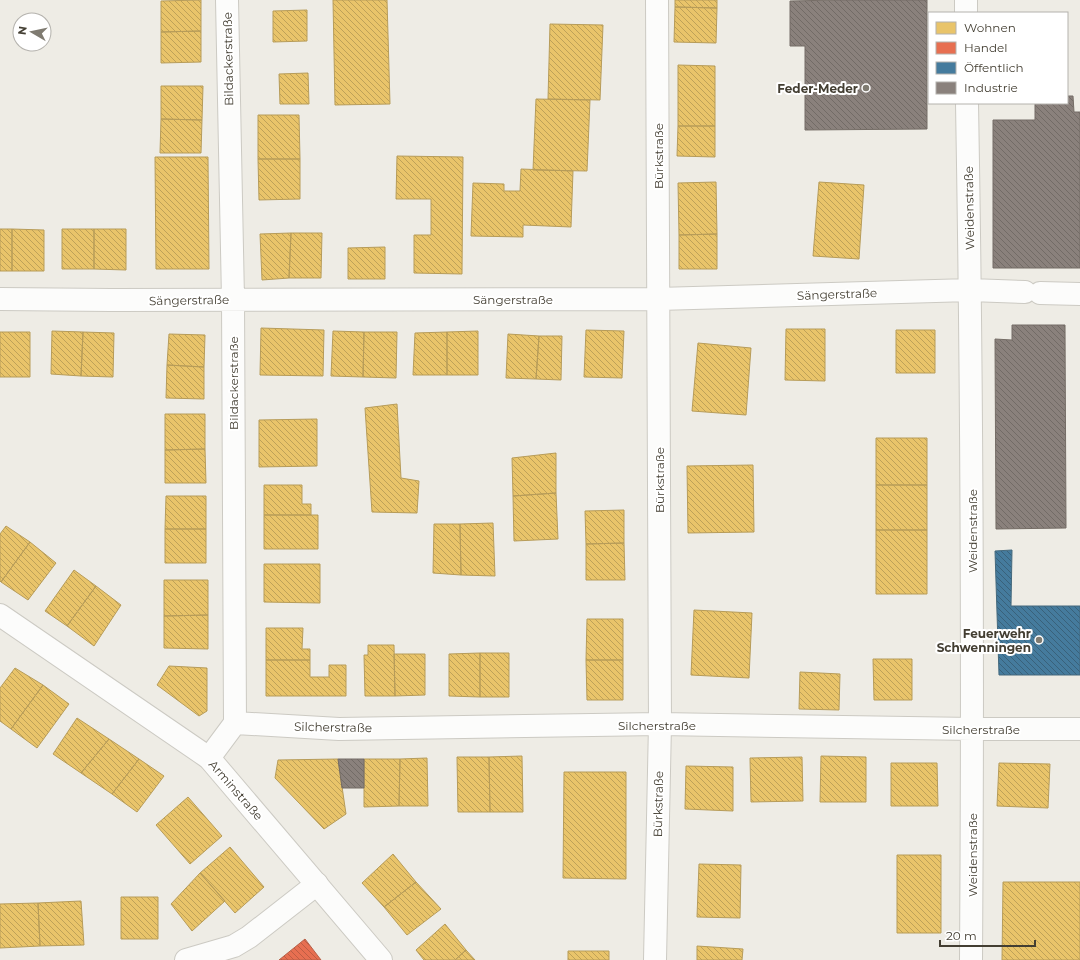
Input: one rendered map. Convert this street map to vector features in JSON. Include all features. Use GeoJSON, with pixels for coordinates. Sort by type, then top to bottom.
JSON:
{"type":"FeatureCollection","features":[{"type":"Feature","properties":{"kind":"street","name":"Bildackerstraße"},"geometry":{"type":"LineString","coordinates":[[226,0],[233,299],[235,723]]}},
{"type":"Feature","properties":{"kind":"street","name":"Bürkstraße"},"geometry":{"type":"LineString","coordinates":[[655,960],[660,724],[657,0]]}},
{"type":"Feature","properties":{"kind":"street"},"geometry":{"type":"LineString","coordinates":[[966,0],[966,12]]}},
{"type":"Feature","properties":{"kind":"street","name":"Weidenstraße"},"geometry":{"type":"LineString","coordinates":[[967,104],[970,290],[973,729],[971,960]]}},
{"type":"Feature","properties":{"kind":"street","name":"Sängerstraße"},"geometry":{"type":"LineString","coordinates":[[0,299],[658,299],[970,290],[1080,294]]}},
{"type":"Feature","properties":{"kind":"street","name":"Arminstraße"},"geometry":{"type":"LineString","coordinates":[[0,615],[208,758],[381,960]]}},
{"type":"Feature","properties":{"kind":"street"},"geometry":{"type":"LineString","coordinates":[[208,758],[235,723]]}},
{"type":"Feature","properties":{"kind":"street","name":"Silcherstraße"},"geometry":{"type":"LineString","coordinates":[[235,723],[339,729],[660,724],[973,729],[1080,729]]}},
{"type":"Feature","properties":{"kind":"street"},"geometry":{"type":"LineString","coordinates":[[186,960],[234,946],[249,937],[317,884]]}},
{"type":"Feature","properties":{"kind":"building: Wohnen"},"geometry":{"type":"Polygon","coordinates":[[[201,0],[201,31],[161,32],[161,1],[201,0]]]}},
{"type":"Feature","properties":{"kind":"building: Wohnen"},"geometry":{"type":"Polygon","coordinates":[[[333,0],[387,0],[390,104],[335,105],[333,0]]]}},
{"type":"Feature","properties":{"kind":"building: Wohnen"},"geometry":{"type":"Polygon","coordinates":[[[675,0],[717,0],[717,8],[675,7],[675,0]]]}},
{"type":"Feature","properties":{"kind":"building: Wohnen"},"geometry":{"type":"Polygon","coordinates":[[[675,7],[717,8],[716,43],[674,42],[675,7]]]}},
{"type":"Feature","properties":{"kind":"building: Wohnen"},"geometry":{"type":"Polygon","coordinates":[[[307,10],[307,41],[273,42],[273,11],[307,10]]]}},
{"type":"Feature","properties":{"kind":"building: Wohnen"},"geometry":{"type":"Polygon","coordinates":[[[550,24],[603,25],[600,100],[548,99],[550,24]]]}},
{"type":"Feature","properties":{"kind":"building: Wohnen"},"geometry":{"type":"Polygon","coordinates":[[[201,31],[201,62],[161,63],[161,32],[201,31]]]}},
{"type":"Feature","properties":{"kind":"building: Wohnen"},"geometry":{"type":"Polygon","coordinates":[[[678,65],[715,66],[715,126],[678,126],[678,65]]]}},
{"type":"Feature","properties":{"kind":"building: Wohnen"},"geometry":{"type":"Polygon","coordinates":[[[308,73],[309,104],[280,104],[279,74],[308,73]]]}},
{"type":"Feature","properties":{"kind":"building: Wohnen"},"geometry":{"type":"Polygon","coordinates":[[[161,86],[203,86],[202,120],[161,119],[161,86]]]}},
{"type":"Feature","properties":{"kind":"building: Wohnen"},"geometry":{"type":"Polygon","coordinates":[[[536,99],[590,100],[587,171],[533,170],[536,99]]]}},
{"type":"Feature","properties":{"kind":"building: Wohnen"},"geometry":{"type":"Polygon","coordinates":[[[258,115],[299,115],[300,159],[258,159],[258,115]]]}},
{"type":"Feature","properties":{"kind":"building: Wohnen"},"geometry":{"type":"Polygon","coordinates":[[[161,119],[202,120],[201,153],[160,153],[161,119]]]}},
{"type":"Feature","properties":{"kind":"building: Wohnen"},"geometry":{"type":"Polygon","coordinates":[[[678,126],[715,126],[715,157],[677,156],[678,126]]]}},
{"type":"Feature","properties":{"kind":"building: Wohnen"},"geometry":{"type":"Polygon","coordinates":[[[397,156],[463,157],[462,274],[414,273],[414,235],[431,235],[431,199],[396,199],[397,156]]]}},
{"type":"Feature","properties":{"kind":"building: Wohnen"},"geometry":{"type":"Polygon","coordinates":[[[155,157],[208,157],[209,269],[156,269],[155,157]]]}},
{"type":"Feature","properties":{"kind":"building: Wohnen"},"geometry":{"type":"Polygon","coordinates":[[[258,159],[300,159],[300,199],[259,200],[258,159]]]}},
{"type":"Feature","properties":{"kind":"building: Wohnen"},"geometry":{"type":"Polygon","coordinates":[[[521,169],[573,171],[571,227],[523,225],[523,237],[471,236],[473,183],[504,184],[504,191],[520,191],[521,169]]]}},
{"type":"Feature","properties":{"kind":"building: Wohnen"},"geometry":{"type":"Polygon","coordinates":[[[716,182],[717,234],[679,235],[678,183],[716,182]]]}},
{"type":"Feature","properties":{"kind":"building: Wohnen"},"geometry":{"type":"Polygon","coordinates":[[[819,182],[864,185],[859,259],[813,256],[819,182]]]}},
{"type":"Feature","properties":{"kind":"building: Wohnen"},"geometry":{"type":"Polygon","coordinates":[[[0,229],[12,229],[12,271],[0,271],[0,229]]]}},
{"type":"Feature","properties":{"kind":"building: Wohnen"},"geometry":{"type":"Polygon","coordinates":[[[12,229],[44,230],[44,271],[12,271],[12,229]]]}},
{"type":"Feature","properties":{"kind":"building: Wohnen"},"geometry":{"type":"Polygon","coordinates":[[[62,229],[94,229],[94,269],[62,269],[62,229]]]}},
{"type":"Feature","properties":{"kind":"building: Wohnen"},"geometry":{"type":"Polygon","coordinates":[[[94,229],[126,229],[126,270],[94,269],[94,229]]]}},
{"type":"Feature","properties":{"kind":"building: Wohnen"},"geometry":{"type":"Polygon","coordinates":[[[291,233],[289,278],[262,280],[260,234],[291,233]]]}},
{"type":"Feature","properties":{"kind":"building: Wohnen"},"geometry":{"type":"Polygon","coordinates":[[[291,233],[322,233],[321,278],[289,278],[291,233]]]}},
{"type":"Feature","properties":{"kind":"building: Wohnen"},"geometry":{"type":"Polygon","coordinates":[[[717,234],[717,269],[679,269],[679,235],[717,234]]]}},
{"type":"Feature","properties":{"kind":"building: Wohnen"},"geometry":{"type":"Polygon","coordinates":[[[385,247],[385,279],[348,279],[348,248],[385,247]]]}},
{"type":"Feature","properties":{"kind":"building: Wohnen"},"geometry":{"type":"Polygon","coordinates":[[[261,328],[324,330],[323,376],[260,375],[261,328]]]}},
{"type":"Feature","properties":{"kind":"building: Wohnen"},"geometry":{"type":"Polygon","coordinates":[[[786,329],[825,329],[825,381],[785,380],[786,329]]]}},
{"type":"Feature","properties":{"kind":"building: Wohnen"},"geometry":{"type":"Polygon","coordinates":[[[586,330],[624,331],[622,378],[584,377],[586,330]]]}},
{"type":"Feature","properties":{"kind":"building: Wohnen"},"geometry":{"type":"Polygon","coordinates":[[[896,330],[935,330],[935,373],[896,373],[896,330]]]}},
{"type":"Feature","properties":{"kind":"building: Wohnen"},"geometry":{"type":"Polygon","coordinates":[[[52,331],[83,332],[81,376],[51,374],[52,331]]]}},
{"type":"Feature","properties":{"kind":"building: Wohnen"},"geometry":{"type":"Polygon","coordinates":[[[333,331],[364,332],[363,377],[331,376],[333,331]]]}},
{"type":"Feature","properties":{"kind":"building: Wohnen"},"geometry":{"type":"Polygon","coordinates":[[[478,331],[478,375],[447,375],[447,332],[478,331]]]}},
{"type":"Feature","properties":{"kind":"building: Wohnen"},"geometry":{"type":"Polygon","coordinates":[[[0,332],[30,332],[30,377],[0,377],[0,332]]]}},
{"type":"Feature","properties":{"kind":"building: Wohnen"},"geometry":{"type":"Polygon","coordinates":[[[83,332],[114,333],[113,377],[81,376],[83,332]]]}},
{"type":"Feature","properties":{"kind":"building: Wohnen"},"geometry":{"type":"Polygon","coordinates":[[[364,332],[397,332],[396,378],[363,377],[364,332]]]}},
{"type":"Feature","properties":{"kind":"building: Wohnen"},"geometry":{"type":"Polygon","coordinates":[[[447,332],[447,375],[413,375],[415,333],[447,332]]]}},
{"type":"Feature","properties":{"kind":"building: Wohnen"},"geometry":{"type":"Polygon","coordinates":[[[169,334],[205,335],[204,367],[167,365],[169,334]]]}},
{"type":"Feature","properties":{"kind":"building: Wohnen"},"geometry":{"type":"Polygon","coordinates":[[[508,334],[539,336],[536,379],[506,378],[508,334]]]}},
{"type":"Feature","properties":{"kind":"building: Wohnen"},"geometry":{"type":"Polygon","coordinates":[[[539,336],[562,336],[561,380],[536,379],[539,336]]]}},
{"type":"Feature","properties":{"kind":"building: Wohnen"},"geometry":{"type":"Polygon","coordinates":[[[698,343],[751,348],[746,415],[692,411],[698,343]]]}},
{"type":"Feature","properties":{"kind":"building: Wohnen"},"geometry":{"type":"Polygon","coordinates":[[[167,365],[204,367],[204,399],[166,398],[167,365]]]}},
{"type":"Feature","properties":{"kind":"building: Wohnen"},"geometry":{"type":"Polygon","coordinates":[[[397,404],[401,478],[419,481],[417,513],[372,512],[365,408],[397,404]]]}},
{"type":"Feature","properties":{"kind":"building: Wohnen"},"geometry":{"type":"Polygon","coordinates":[[[165,414],[205,414],[205,449],[165,450],[165,414]]]}},
{"type":"Feature","properties":{"kind":"building: Wohnen"},"geometry":{"type":"Polygon","coordinates":[[[317,419],[317,466],[259,467],[259,420],[317,419]]]}},
{"type":"Feature","properties":{"kind":"building: Wohnen"},"geometry":{"type":"Polygon","coordinates":[[[876,438],[927,438],[927,485],[876,485],[876,438]]]}},
{"type":"Feature","properties":{"kind":"building: Wohnen"},"geometry":{"type":"Polygon","coordinates":[[[205,449],[206,483],[165,483],[165,450],[205,449]]]}},
{"type":"Feature","properties":{"kind":"building: Wohnen"},"geometry":{"type":"Polygon","coordinates":[[[556,453],[556,493],[513,496],[512,458],[556,453]]]}},
{"type":"Feature","properties":{"kind":"building: Wohnen"},"geometry":{"type":"Polygon","coordinates":[[[753,465],[754,532],[688,533],[687,466],[753,465]]]}},
{"type":"Feature","properties":{"kind":"building: Wohnen"},"geometry":{"type":"Polygon","coordinates":[[[264,485],[302,485],[302,504],[311,504],[311,515],[264,515],[264,485]]]}},
{"type":"Feature","properties":{"kind":"building: Wohnen"},"geometry":{"type":"Polygon","coordinates":[[[876,485],[927,485],[927,530],[876,530],[876,485]]]}},
{"type":"Feature","properties":{"kind":"building: Wohnen"},"geometry":{"type":"Polygon","coordinates":[[[556,493],[558,539],[514,541],[513,496],[556,493]]]}},
{"type":"Feature","properties":{"kind":"building: Wohnen"},"geometry":{"type":"Polygon","coordinates":[[[166,496],[206,496],[206,529],[165,529],[166,496]]]}},
{"type":"Feature","properties":{"kind":"building: Wohnen"},"geometry":{"type":"Polygon","coordinates":[[[624,510],[624,543],[586,544],[585,511],[624,510]]]}},
{"type":"Feature","properties":{"kind":"building: Wohnen"},"geometry":{"type":"Polygon","coordinates":[[[264,515],[318,515],[318,549],[264,549],[264,515]]]}},
{"type":"Feature","properties":{"kind":"building: Wohnen"},"geometry":{"type":"Polygon","coordinates":[[[493,523],[495,576],[461,575],[460,524],[493,523]]]}},
{"type":"Feature","properties":{"kind":"building: Wohnen"},"geometry":{"type":"Polygon","coordinates":[[[434,524],[460,524],[461,575],[433,573],[434,524]]]}},
{"type":"Feature","properties":{"kind":"building: Wohnen"},"geometry":{"type":"Polygon","coordinates":[[[6,526],[30,542],[1,582],[0,534],[6,526]]]}},
{"type":"Feature","properties":{"kind":"building: Wohnen"},"geometry":{"type":"Polygon","coordinates":[[[165,529],[206,529],[206,563],[165,563],[165,529]]]}},
{"type":"Feature","properties":{"kind":"building: Wohnen"},"geometry":{"type":"Polygon","coordinates":[[[876,530],[927,530],[927,594],[876,594],[876,530]]]}},
{"type":"Feature","properties":{"kind":"building: Wohnen"},"geometry":{"type":"Polygon","coordinates":[[[30,542],[56,563],[28,600],[1,582],[30,542]]]}},
{"type":"Feature","properties":{"kind":"building: Wohnen"},"geometry":{"type":"Polygon","coordinates":[[[624,543],[625,580],[586,580],[586,544],[624,543]]]}},
{"type":"Feature","properties":{"kind":"building: Wohnen"},"geometry":{"type":"Polygon","coordinates":[[[264,564],[320,564],[320,603],[264,602],[264,564]]]}},
{"type":"Feature","properties":{"kind":"building: Wohnen"},"geometry":{"type":"Polygon","coordinates":[[[74,570],[96,586],[67,626],[45,611],[74,570]]]}},
{"type":"Feature","properties":{"kind":"building: Wohnen"},"geometry":{"type":"Polygon","coordinates":[[[164,580],[208,580],[208,615],[164,616],[164,580]]]}},
{"type":"Feature","properties":{"kind":"building: Wohnen"},"geometry":{"type":"Polygon","coordinates":[[[96,586],[121,605],[94,646],[67,626],[96,586]]]}},
{"type":"Feature","properties":{"kind":"building: Wohnen"},"geometry":{"type":"Polygon","coordinates":[[[694,610],[752,613],[749,678],[691,675],[694,610]]]}},
{"type":"Feature","properties":{"kind":"building: Wohnen"},"geometry":{"type":"Polygon","coordinates":[[[208,615],[208,649],[164,648],[164,616],[208,615]]]}},
{"type":"Feature","properties":{"kind":"building: Wohnen"},"geometry":{"type":"Polygon","coordinates":[[[587,619],[623,619],[623,660],[586,660],[587,619]]]}},
{"type":"Feature","properties":{"kind":"building: Wohnen"},"geometry":{"type":"Polygon","coordinates":[[[266,628],[303,628],[302,649],[310,649],[310,660],[266,660],[266,628]]]}},
{"type":"Feature","properties":{"kind":"building: Wohnen"},"geometry":{"type":"Polygon","coordinates":[[[368,645],[394,645],[395,696],[365,696],[364,655],[368,655],[368,645]]]}},
{"type":"Feature","properties":{"kind":"building: Wohnen"},"geometry":{"type":"Polygon","coordinates":[[[480,653],[509,653],[509,697],[480,697],[480,653]]]}},
{"type":"Feature","properties":{"kind":"building: Wohnen"},"geometry":{"type":"Polygon","coordinates":[[[480,653],[480,697],[449,696],[449,654],[480,653]]]}},
{"type":"Feature","properties":{"kind":"building: Wohnen"},"geometry":{"type":"Polygon","coordinates":[[[394,654],[425,654],[425,695],[395,696],[394,654]]]}},
{"type":"Feature","properties":{"kind":"building: Wohnen"},"geometry":{"type":"Polygon","coordinates":[[[873,659],[912,659],[912,700],[874,700],[873,659]]]}},
{"type":"Feature","properties":{"kind":"building: Wohnen"},"geometry":{"type":"Polygon","coordinates":[[[266,660],[310,660],[310,677],[329,677],[329,665],[346,665],[346,696],[266,696],[266,660]]]}},
{"type":"Feature","properties":{"kind":"building: Wohnen"},"geometry":{"type":"Polygon","coordinates":[[[586,660],[623,660],[623,700],[587,700],[586,660]]]}},
{"type":"Feature","properties":{"kind":"building: Wohnen"},"geometry":{"type":"Polygon","coordinates":[[[169,666],[207,668],[207,711],[199,716],[157,685],[169,666]]]}},
{"type":"Feature","properties":{"kind":"building: Wohnen"},"geometry":{"type":"Polygon","coordinates":[[[15,668],[43,685],[11,729],[0,721],[0,688],[15,668]]]}},
{"type":"Feature","properties":{"kind":"building: Wohnen"},"geometry":{"type":"Polygon","coordinates":[[[800,672],[840,674],[839,710],[799,709],[800,672]]]}},
{"type":"Feature","properties":{"kind":"building: Wohnen"},"geometry":{"type":"Polygon","coordinates":[[[43,685],[69,704],[37,748],[11,729],[43,685]]]}},
{"type":"Feature","properties":{"kind":"building: Wohnen"},"geometry":{"type":"Polygon","coordinates":[[[77,718],[109,739],[81,773],[53,754],[77,718]]]}},
{"type":"Feature","properties":{"kind":"building: Wohnen"},"geometry":{"type":"Polygon","coordinates":[[[109,739],[139,759],[112,794],[81,773],[109,739]]]}},
{"type":"Feature","properties":{"kind":"building: Wohnen"},"geometry":{"type":"Polygon","coordinates":[[[522,756],[523,812],[490,812],[489,757],[522,756]]]}},
{"type":"Feature","properties":{"kind":"building: Wohnen"},"geometry":{"type":"Polygon","coordinates":[[[821,756],[866,757],[866,802],[820,802],[821,756]]]}},
{"type":"Feature","properties":{"kind":"building: Wohnen"},"geometry":{"type":"Polygon","coordinates":[[[457,757],[489,757],[490,812],[458,812],[457,757]]]}},
{"type":"Feature","properties":{"kind":"building: Wohnen"},"geometry":{"type":"Polygon","coordinates":[[[802,757],[803,801],[751,802],[750,758],[802,757]]]}},
{"type":"Feature","properties":{"kind":"building: Wohnen"},"geometry":{"type":"Polygon","coordinates":[[[427,758],[428,806],[399,806],[400,759],[427,758]]]}},
{"type":"Feature","properties":{"kind":"building: Wohnen"},"geometry":{"type":"Polygon","coordinates":[[[139,759],[164,776],[137,812],[112,794],[139,759]]]}},
{"type":"Feature","properties":{"kind":"building: Wohnen"},"geometry":{"type":"Polygon","coordinates":[[[338,759],[346,814],[324,829],[275,778],[278,760],[338,759]]]}},
{"type":"Feature","properties":{"kind":"building: Wohnen"},"geometry":{"type":"Polygon","coordinates":[[[364,759],[400,759],[399,806],[364,807],[364,759]]]}},
{"type":"Feature","properties":{"kind":"building: Wohnen"},"geometry":{"type":"Polygon","coordinates":[[[891,763],[937,763],[938,806],[891,806],[891,763]]]}},
{"type":"Feature","properties":{"kind":"building: Wohnen"},"geometry":{"type":"Polygon","coordinates":[[[999,763],[1050,764],[1048,808],[997,806],[999,763]]]}},
{"type":"Feature","properties":{"kind":"building: Wohnen"},"geometry":{"type":"Polygon","coordinates":[[[686,766],[733,767],[733,811],[685,809],[686,766]]]}},
{"type":"Feature","properties":{"kind":"building: Wohnen"},"geometry":{"type":"Polygon","coordinates":[[[564,772],[626,772],[626,879],[563,878],[564,772]]]}},
{"type":"Feature","properties":{"kind":"building: Wohnen"},"geometry":{"type":"Polygon","coordinates":[[[188,797],[222,836],[190,864],[156,825],[188,797]]]}},
{"type":"Feature","properties":{"kind":"building: Wohnen"},"geometry":{"type":"Polygon","coordinates":[[[230,847],[264,887],[235,913],[200,873],[230,847]]]}},
{"type":"Feature","properties":{"kind":"building: Wohnen"},"geometry":{"type":"Polygon","coordinates":[[[393,854],[416,882],[384,907],[362,883],[393,854]]]}},
{"type":"Feature","properties":{"kind":"building: Wohnen"},"geometry":{"type":"Polygon","coordinates":[[[897,855],[941,855],[941,933],[897,933],[897,855]]]}},
{"type":"Feature","properties":{"kind":"building: Wohnen"},"geometry":{"type":"Polygon","coordinates":[[[699,864],[741,865],[740,918],[697,917],[699,864]]]}},
{"type":"Feature","properties":{"kind":"building: Wohnen"},"geometry":{"type":"Polygon","coordinates":[[[200,873],[225,901],[192,931],[171,904],[200,873]]]}},
{"type":"Feature","properties":{"kind":"building: Wohnen"},"geometry":{"type":"Polygon","coordinates":[[[416,882],[441,909],[407,935],[384,907],[416,882]]]}},
{"type":"Feature","properties":{"kind":"building: Wohnen"},"geometry":{"type":"Polygon","coordinates":[[[1003,882],[1080,882],[1080,960],[1002,960],[1003,882]]]}},
{"type":"Feature","properties":{"kind":"building: Wohnen"},"geometry":{"type":"Polygon","coordinates":[[[121,897],[158,897],[158,939],[121,939],[121,897]]]}},
{"type":"Feature","properties":{"kind":"building: Wohnen"},"geometry":{"type":"Polygon","coordinates":[[[81,901],[84,945],[40,946],[38,903],[81,901]]]}},
{"type":"Feature","properties":{"kind":"building: Wohnen"},"geometry":{"type":"Polygon","coordinates":[[[38,903],[40,946],[0,948],[0,904],[38,903]]]}},
{"type":"Feature","properties":{"kind":"building: Wohnen"},"geometry":{"type":"Polygon","coordinates":[[[445,924],[466,950],[455,960],[424,960],[416,950],[445,924]]]}},
{"type":"Feature","properties":{"kind":"building: Wohnen"},"geometry":{"type":"Polygon","coordinates":[[[697,946],[743,949],[742,960],[697,960],[697,946]]]}},
{"type":"Feature","properties":{"kind":"building: Wohnen"},"geometry":{"type":"Polygon","coordinates":[[[466,950],[475,960],[455,960],[466,950]]]}},
{"type":"Feature","properties":{"kind":"building: Wohnen"},"geometry":{"type":"Polygon","coordinates":[[[568,951],[609,951],[609,960],[568,960],[568,951]]]}},
{"type":"Feature","properties":{"kind":"building: Handel"},"geometry":{"type":"Polygon","coordinates":[[[305,939],[321,960],[279,960],[305,939]]]}},
{"type":"Feature","properties":{"kind":"building: Öffentlich","name":"Feuerwehr Schwenningen"},"geometry":{"type":"Polygon","coordinates":[[[1012,550],[1011,606],[1080,606],[1080,675],[999,675],[995,551],[1012,550]]]}},
{"type":"Feature","properties":{"kind":"building: Industrie","name":"Feder-Meder"},"geometry":{"type":"Polygon","coordinates":[[[927,0],[927,129],[805,130],[805,46],[790,46],[790,1],[927,0]]]}},
{"type":"Feature","properties":{"kind":"building: Industrie"},"geometry":{"type":"Polygon","coordinates":[[[1068,96],[1073,96],[1074,112],[1080,112],[1080,268],[993,268],[993,120],[1035,120],[1035,104],[1068,104],[1068,96]]]}},
{"type":"Feature","properties":{"kind":"building: Industrie"},"geometry":{"type":"Polygon","coordinates":[[[1012,325],[1065,325],[1066,528],[996,529],[995,339],[1012,340],[1012,325]]]}},
{"type":"Feature","properties":{"kind":"building: Industrie"},"geometry":{"type":"Polygon","coordinates":[[[338,759],[364,759],[364,788],[342,788],[338,759]]]}},
{"type":"Feature","properties":{"kind":"place","name":"Feder-Meder"},"geometry":{"type":"Point","coordinates":[866,88]}},
{"type":"Feature","properties":{"kind":"place","name":"Feuerwehr Schwenningen"},"geometry":{"type":"Point","coordinates":[1039,640]}}]}
